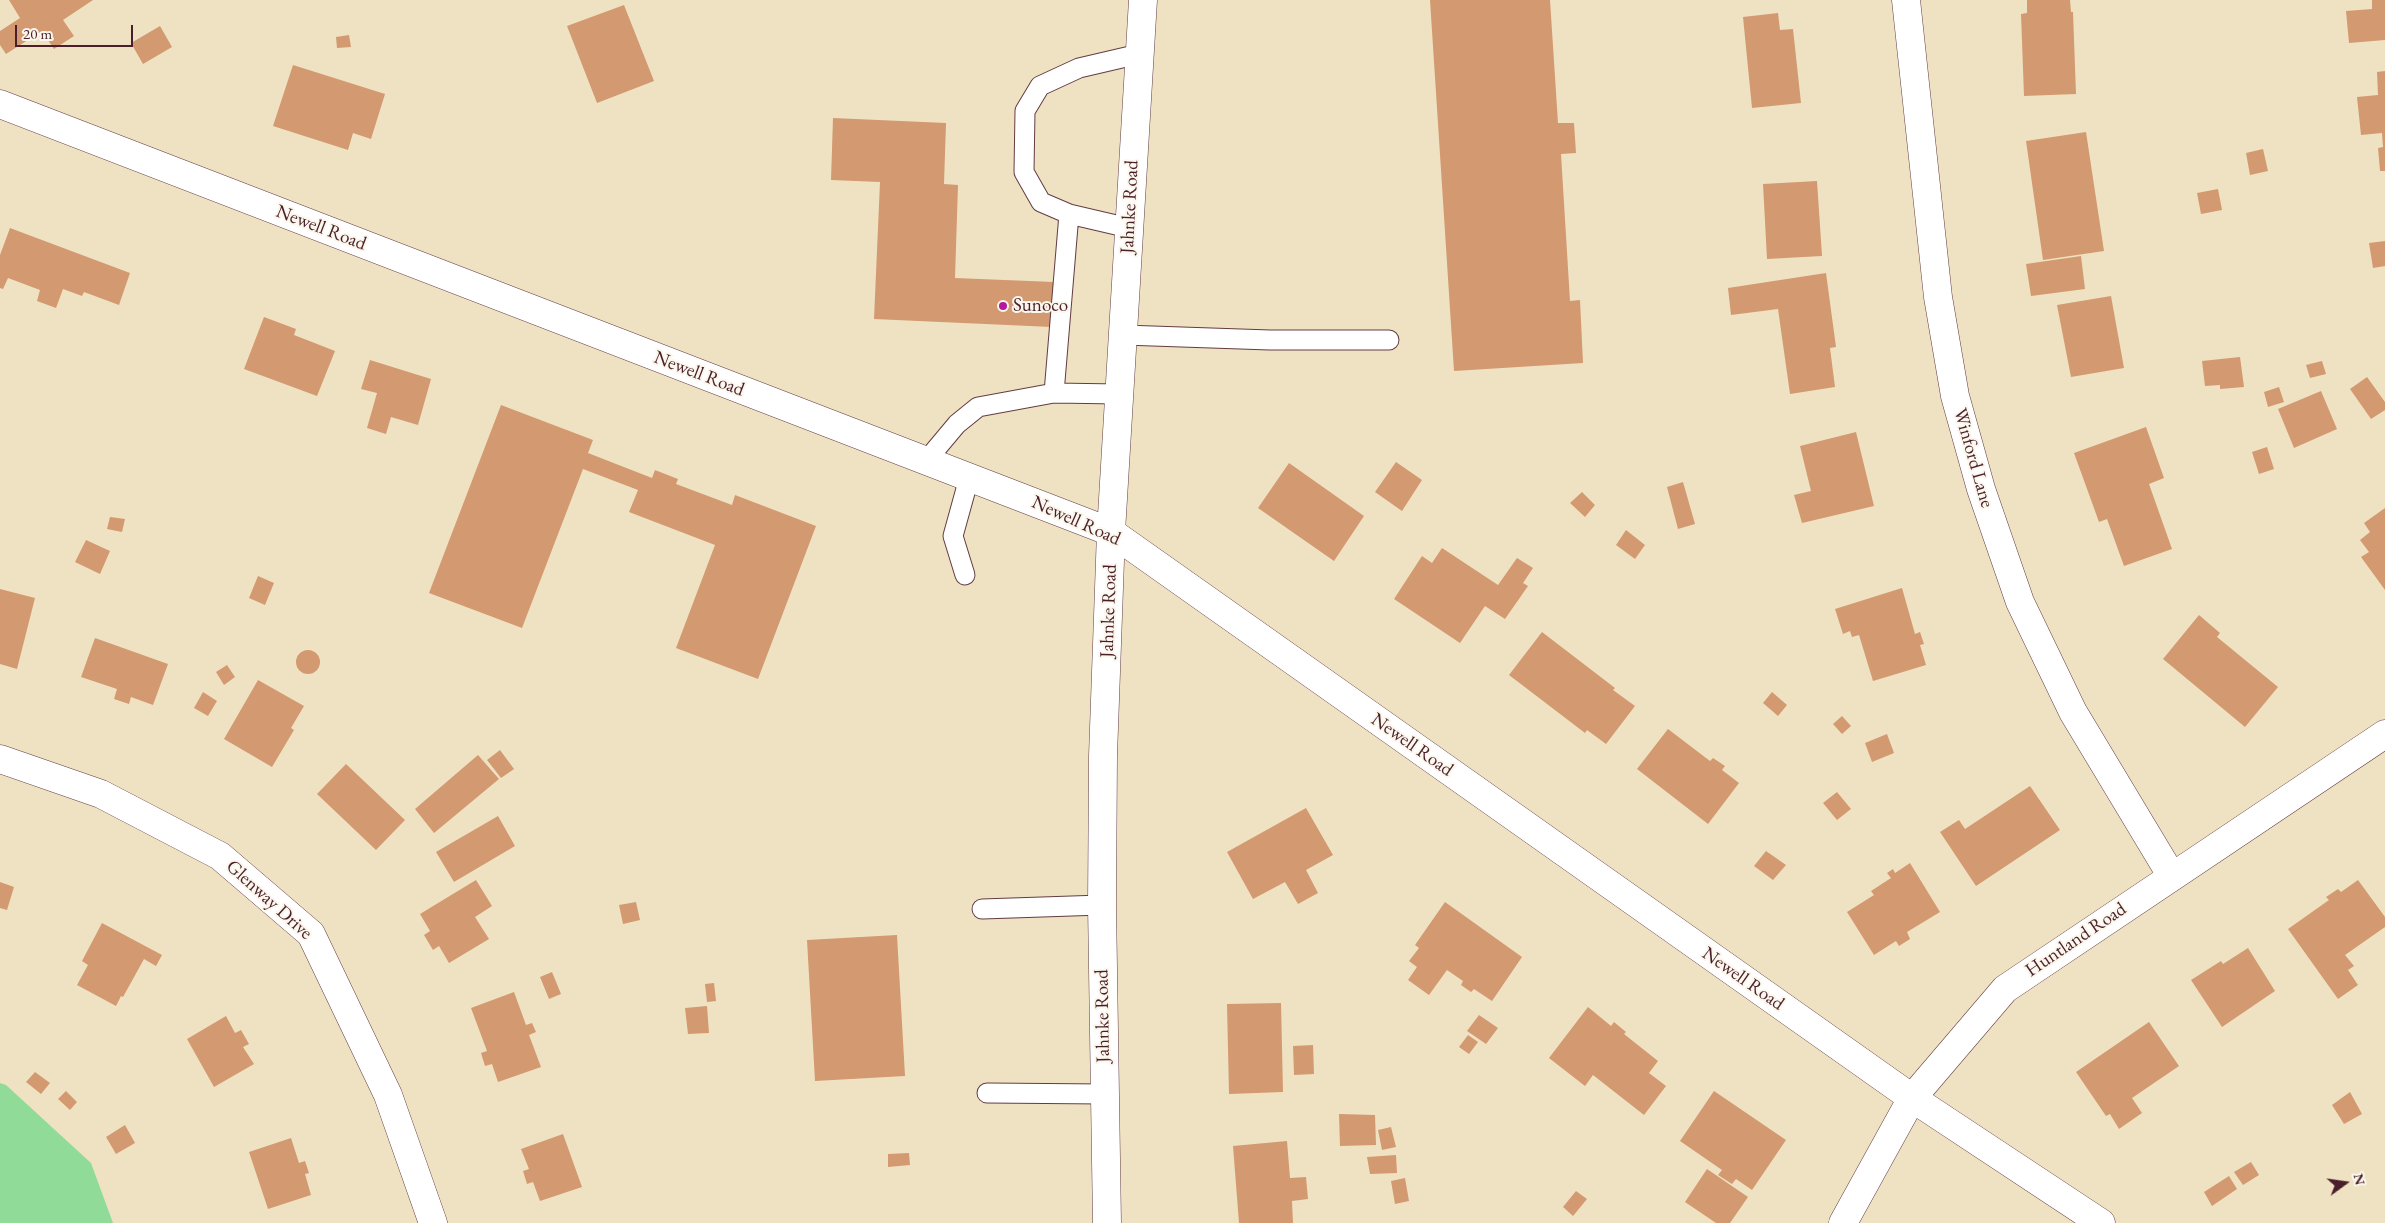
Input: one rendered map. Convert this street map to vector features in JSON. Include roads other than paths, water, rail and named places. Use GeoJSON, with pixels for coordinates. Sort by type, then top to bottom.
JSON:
{"type":"FeatureCollection","features":[{"type":"Feature","properties":{"kind":"street","name":"Jahnke Road"},"geometry":{"type":"LineString","coordinates":[[1107,1223],[1102,905],[1104,746],[1111,532],[1143,0]]}},
{"type":"Feature","properties":{"kind":"street","name":"Winford Lane"},"geometry":{"type":"LineString","coordinates":[[1906,0],[1938,297],[1955,396],[1981,489],[2020,602],[2069,704],[2171,876]]}},
{"type":"Feature","properties":{"kind":"street","name":"Newell Road"},"geometry":{"type":"LineString","coordinates":[[0,104],[1111,532],[1912,1098],[2102,1223]]}},
{"type":"Feature","properties":{"kind":"street","name":"Huntland Road"},"geometry":{"type":"LineString","coordinates":[[1843,1223],[1912,1098],[2005,988],[2385,734]]}},
{"type":"Feature","properties":{"kind":"street","name":"Glenway Drive"},"geometry":{"type":"LineString","coordinates":[[0,759],[101,794],[220,856],[311,934],[388,1095],[433,1223]]}},
{"type":"Feature","properties":{"kind":"lane"},"geometry":{"type":"LineString","coordinates":[[1129,228],[1069,214],[1041,202],[1024,172],[1025,111],[1040,86],[1079,68],[1139,54]]}},
{"type":"Feature","properties":{"kind":"lane"},"geometry":{"type":"LineString","coordinates":[[1054,393],[1069,214]]}},
{"type":"Feature","properties":{"kind":"lane"},"geometry":{"type":"LineString","coordinates":[[1123,335],[1389,340]]}},
{"type":"Feature","properties":{"kind":"lane"},"geometry":{"type":"LineString","coordinates":[[926,461],[958,424],[978,407],[1054,393],[1119,394]]}},
{"type":"Feature","properties":{"kind":"lane"},"geometry":{"type":"LineString","coordinates":[[965,575],[953,536],[970,478]]}},
{"type":"Feature","properties":{"kind":"lane"},"geometry":{"type":"LineString","coordinates":[[982,909],[1102,905]]}},
{"type":"Feature","properties":{"kind":"lane"},"geometry":{"type":"LineString","coordinates":[[986,1093],[1104,1094]]}},
{"type":"Feature","properties":{"kind":"place","name":"Sunoco"},"geometry":{"type":"Point","coordinates":[1003,306]}}]}
